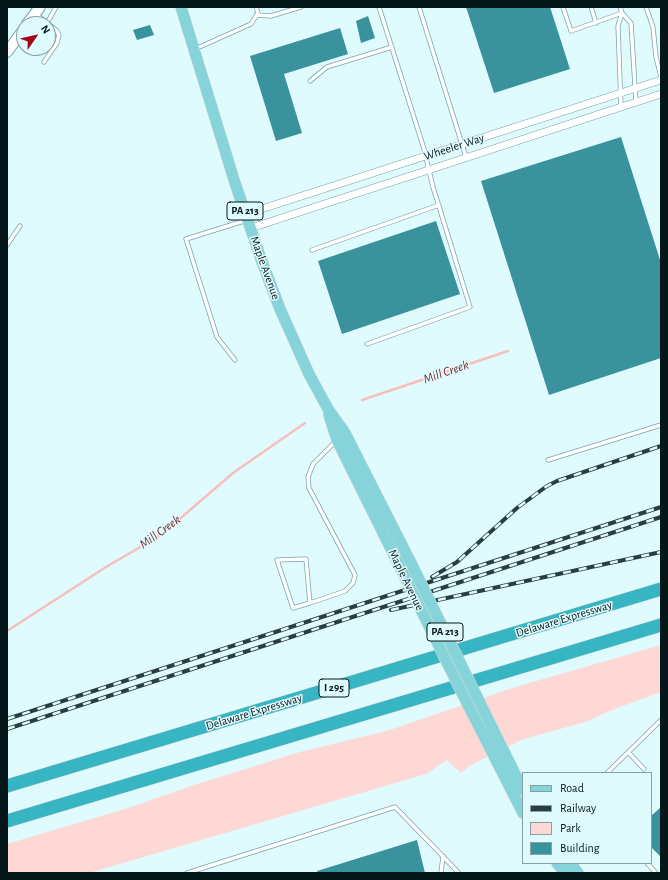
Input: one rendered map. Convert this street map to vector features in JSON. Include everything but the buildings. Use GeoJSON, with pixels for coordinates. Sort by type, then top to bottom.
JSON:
{"type":"FeatureCollection","features":[{"type":"Feature","properties":{"kind":"highway","name":"Delaware Expressway"},"geometry":{"type":"LineString","coordinates":[[7,786],[661,589]]}},
{"type":"Feature","properties":{"kind":"highway"},"geometry":{"type":"LineString","coordinates":[[7,821],[661,625]]}},
{"type":"Feature","properties":{"kind":"main road","name":"Maple Avenue"},"geometry":{"type":"LineString","coordinates":[[180,7],[248,220],[280,309],[309,374],[328,409],[346,433],[522,788]]}},
{"type":"Feature","properties":{"kind":"main road"},"geometry":{"type":"LineString","coordinates":[[7,52],[16,40]]}},
{"type":"Feature","properties":{"kind":"main road","name":"Maple Avenue"},"geometry":{"type":"LineString","coordinates":[[328,409],[337,440],[522,811]]}},
{"type":"Feature","properties":{"kind":"main road"},"geometry":{"type":"LineString","coordinates":[[558,864],[565,873]]}},
{"type":"Feature","properties":{"kind":"main road"},"geometry":{"type":"LineString","coordinates":[[571,864],[578,873]]}},
{"type":"Feature","properties":{"kind":"street","name":"Wheeler Way"},"geometry":{"type":"LineString","coordinates":[[248,220],[425,156],[621,93],[661,78]]}},
{"type":"Feature","properties":{"kind":"street","name":"Wheeler Way"},"geometry":{"type":"LineString","coordinates":[[248,220],[428,170],[661,94]]}},
{"type":"Feature","properties":{"kind":"lane"},"geometry":{"type":"LineString","coordinates":[[51,16],[56,7]]}},
{"type":"Feature","properties":{"kind":"lane"},"geometry":{"type":"LineString","coordinates":[[193,49],[251,24],[258,13],[256,7]]}},
{"type":"Feature","properties":{"kind":"lane"},"geometry":{"type":"LineString","coordinates":[[256,16],[271,16],[301,7]]}},
{"type":"Feature","properties":{"kind":"lane"},"geometry":{"type":"LineString","coordinates":[[367,344],[470,307],[428,170],[424,149],[379,7]]}},
{"type":"Feature","properties":{"kind":"lane"},"geometry":{"type":"LineString","coordinates":[[419,7],[466,157]]}},
{"type":"Feature","properties":{"kind":"lane"},"geometry":{"type":"LineString","coordinates":[[563,7],[571,31],[622,13]]}},
{"type":"Feature","properties":{"kind":"lane"},"geometry":{"type":"LineString","coordinates":[[591,7],[596,23]]}},
{"type":"Feature","properties":{"kind":"lane"},"geometry":{"type":"LineString","coordinates":[[620,7],[622,13],[631,23],[636,103]]}},
{"type":"Feature","properties":{"kind":"lane"},"geometry":{"type":"LineString","coordinates":[[646,7],[653,27],[656,57],[661,78]]}},
{"type":"Feature","properties":{"kind":"lane"},"geometry":{"type":"LineString","coordinates":[[621,107],[618,26],[622,13]]}},
{"type":"Feature","properties":{"kind":"lane"},"geometry":{"type":"LineString","coordinates":[[56,30],[59,35],[56,44]]}},
{"type":"Feature","properties":{"kind":"lane"},"geometry":{"type":"LineString","coordinates":[[310,81],[327,68],[392,47]]}},
{"type":"Feature","properties":{"kind":"lane"},"geometry":{"type":"LineString","coordinates":[[44,62],[48,56]]}},
{"type":"Feature","properties":{"kind":"lane"},"geometry":{"type":"LineString","coordinates":[[312,250],[439,205]]}},
{"type":"Feature","properties":{"kind":"lane"},"geometry":{"type":"LineString","coordinates":[[235,360],[216,337],[186,239],[248,220]]}},
{"type":"Feature","properties":{"kind":"lane"},"geometry":{"type":"LineString","coordinates":[[7,245],[20,226]]}},
{"type":"Feature","properties":{"kind":"lane"},"geometry":{"type":"LineString","coordinates":[[548,460],[661,424]]}},
{"type":"Feature","properties":{"kind":"lane"},"geometry":{"type":"LineString","coordinates":[[310,603],[306,560],[277,560],[293,608],[310,603],[345,590],[353,583],[355,575],[308,488],[308,477],[313,464],[337,440]]}},
{"type":"Feature","properties":{"kind":"lane"},"geometry":{"type":"LineString","coordinates":[[608,772],[661,720]]}},
{"type":"Feature","properties":{"kind":"lane"},"geometry":{"type":"LineString","coordinates":[[628,752],[644,769]]}},
{"type":"Feature","properties":{"kind":"lane"},"geometry":{"type":"LineString","coordinates":[[187,873],[395,807],[459,873]]}},
{"type":"Feature","properties":{"kind":"lane"},"geometry":{"type":"LineString","coordinates":[[441,873],[443,856]]}},
{"type":"Feature","properties":{"kind":"lane"},"geometry":{"type":"LineString","coordinates":[[648,864],[656,873]]}},
{"type":"Feature","properties":{"kind":"green space"},"geometry":{"type":"Polygon","coordinates":[[[661,645],[661,692],[617,708],[585,722],[521,740],[469,766],[461,773],[447,760],[426,774],[89,873],[7,873],[7,844],[128,808],[197,784],[300,752],[390,730],[512,688],[661,645]]]}},
{"type":"Feature","properties":{"kind":"waterway","name":"Mill Creek"},"geometry":{"type":"LineString","coordinates":[[362,400],[508,351]]}},
{"type":"Feature","properties":{"kind":"waterway","name":"Mill Creek"},"geometry":{"type":"LineString","coordinates":[[7,631],[106,567],[161,535],[233,473],[305,423]]}},
{"type":"Feature","properties":{"kind":"railway"},"geometry":{"type":"LineString","coordinates":[[432,577],[457,562],[517,508],[547,486],[557,481],[661,446]]}},
{"type":"Feature","properties":{"kind":"railway"},"geometry":{"type":"LineString","coordinates":[[7,719],[661,507]]}},
{"type":"Feature","properties":{"kind":"railway"},"geometry":{"type":"LineString","coordinates":[[7,729],[661,517]]}},
{"type":"Feature","properties":{"kind":"railway"},"geometry":{"type":"LineString","coordinates":[[391,610],[661,552]]}}]}
